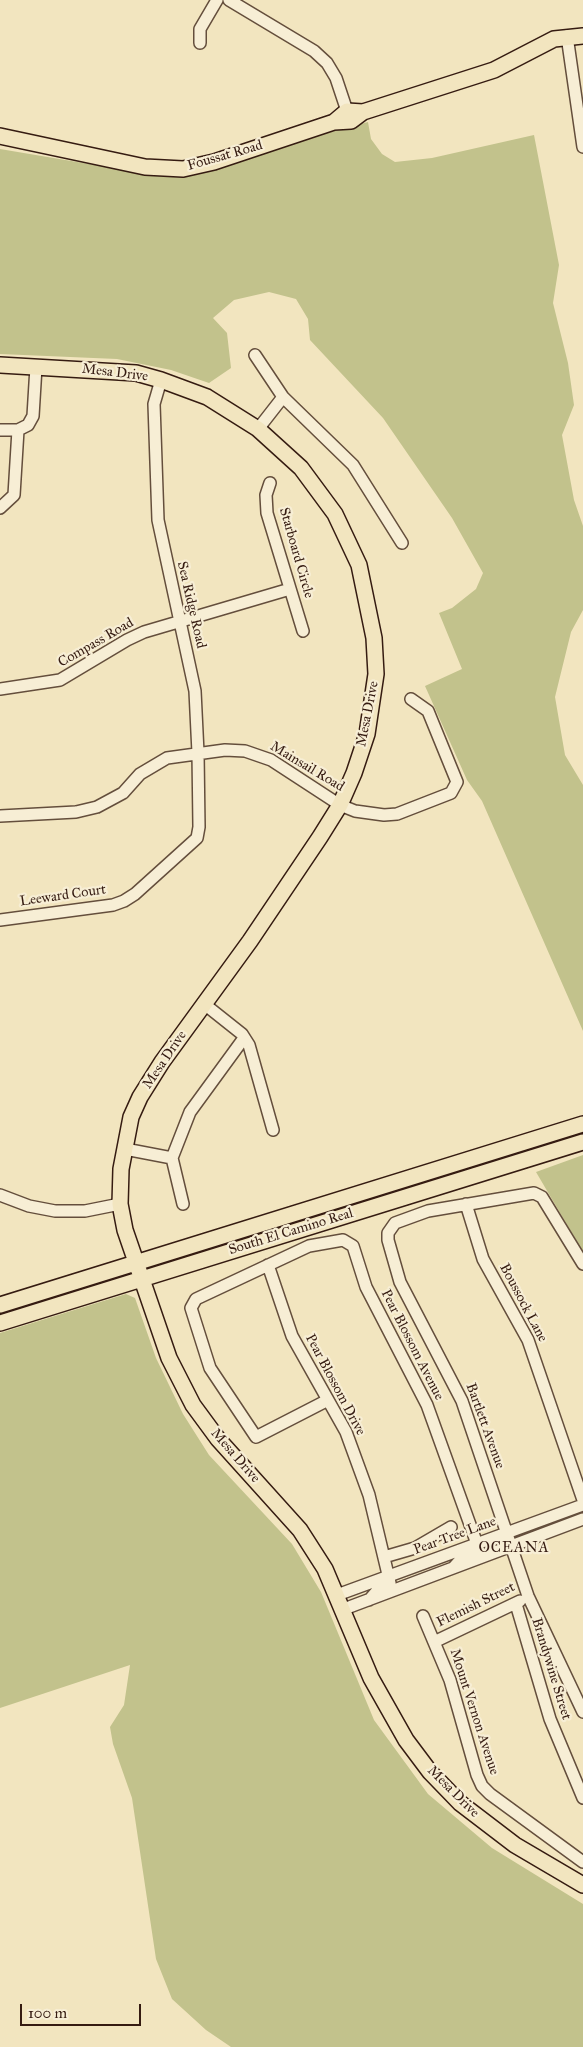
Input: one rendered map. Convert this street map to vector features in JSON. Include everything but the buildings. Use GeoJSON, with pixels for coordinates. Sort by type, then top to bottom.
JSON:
{"type":"FeatureCollection","features":[{"type":"Feature","properties":{"kind":"main road","name":"Foussat Road"},"geometry":{"type":"LineString","coordinates":[[0,136],[26,140],[55,149],[145,167],[183,169],[214,162],[334,122],[351,121],[363,112],[494,70],[554,39],[567,36],[583,36]]}},
{"type":"Feature","properties":{"kind":"main road","name":"Foussat Road"},"geometry":{"type":"LineString","coordinates":[[334,122],[347,111],[363,112]]}},
{"type":"Feature","properties":{"kind":"main road","name":"Foussat Road"},"geometry":{"type":"LineString","coordinates":[[0,143],[16,144],[31,149],[55,149]]}},
{"type":"Feature","properties":{"kind":"main road","name":"Mesa Drive"},"geometry":{"type":"LineString","coordinates":[[0,364],[115,370],[161,380],[207,397],[258,429],[301,468],[318,488],[343,527],[365,583],[374,638],[374,696],[367,734],[354,773],[340,805],[320,837],[250,941],[203,1003],[140,1097],[131,1117],[121,1169],[120,1204],[125,1230],[135,1262],[169,1358],[193,1405],[218,1439],[300,1530],[325,1569],[371,1678],[386,1706],[430,1772],[460,1803],[492,1829],[578,1881]]}},
{"type":"Feature","properties":{"kind":"main road","name":"South El Camino Real"},"geometry":{"type":"LineString","coordinates":[[0,1305],[583,1124]]}},
{"type":"Feature","properties":{"kind":"main road","name":"South El Camino Real"},"geometry":{"type":"LineString","coordinates":[[0,1323],[583,1142]]}},
{"type":"Feature","properties":{"kind":"street"},"geometry":{"type":"LineString","coordinates":[[200,43],[200,29],[217,0]]}},
{"type":"Feature","properties":{"kind":"street"},"geometry":{"type":"LineString","coordinates":[[228,0],[314,51],[328,63],[336,78],[347,111]]}},
{"type":"Feature","properties":{"kind":"street"},"geometry":{"type":"LineString","coordinates":[[567,36],[583,147]]}},
{"type":"Feature","properties":{"kind":"street"},"geometry":{"type":"LineString","coordinates":[[255,354],[283,397],[353,465],[402,543]]}},
{"type":"Feature","properties":{"kind":"street"},"geometry":{"type":"LineString","coordinates":[[0,430],[18,430],[28,425],[33,416],[36,367]]}},
{"type":"Feature","properties":{"kind":"street","name":"Sea Ridge Road"},"geometry":{"type":"LineString","coordinates":[[161,380],[154,404],[158,520],[195,691],[199,826],[197,838]]}},
{"type":"Feature","properties":{"kind":"street"},"geometry":{"type":"LineString","coordinates":[[258,429],[283,397]]}},
{"type":"Feature","properties":{"kind":"street"},"geometry":{"type":"LineString","coordinates":[[0,508],[14,495],[18,430]]}},
{"type":"Feature","properties":{"kind":"street","name":"Starboard Circle"},"geometry":{"type":"LineString","coordinates":[[270,483],[266,496],[267,512],[303,631]]}},
{"type":"Feature","properties":{"kind":"street","name":"Compass Road"},"geometry":{"type":"LineString","coordinates":[[0,689],[60,680],[127,640],[180,621],[290,589]]}},
{"type":"Feature","properties":{"kind":"street","name":"Mainsail Road"},"geometry":{"type":"LineString","coordinates":[[0,816],[76,812],[97,807],[123,793],[140,774],[167,758],[198,753],[245,751],[271,760],[340,805],[355,811],[384,815],[397,814],[451,793],[456,785],[456,775],[428,711],[411,700]]}},
{"type":"Feature","properties":{"kind":"street","name":"Leeward Court"},"geometry":{"type":"LineString","coordinates":[[0,920],[113,905],[124,901],[135,894],[197,838]]}},
{"type":"Feature","properties":{"kind":"street"},"geometry":{"type":"LineString","coordinates":[[203,1003],[244,1038],[249,1045],[273,1130]]}},
{"type":"Feature","properties":{"kind":"street"},"geometry":{"type":"LineString","coordinates":[[182,1204],[172,1158],[190,1112],[244,1038]]}},
{"type":"Feature","properties":{"kind":"street"},"geometry":{"type":"LineString","coordinates":[[125,1149],[172,1158]]}},
{"type":"Feature","properties":{"kind":"street","name":"Bartlett Avenue"},"geometry":{"type":"LineString","coordinates":[[583,1264],[542,1197],[536,1194],[526,1193],[428,1211],[396,1223],[388,1233],[388,1240],[400,1282],[462,1401],[528,1596],[579,1690],[583,1712]]}},
{"type":"Feature","properties":{"kind":"street"},"geometry":{"type":"LineString","coordinates":[[0,1195],[29,1206],[55,1211],[85,1210],[120,1204]]}},
{"type":"Feature","properties":{"kind":"street","name":"Boussock Lane"},"geometry":{"type":"LineString","coordinates":[[466,1204],[483,1260],[528,1340],[583,1500]]}},
{"type":"Feature","properties":{"kind":"street","name":"Pear Blossom Avenue"},"geometry":{"type":"LineString","coordinates":[[328,1400],[256,1437],[210,1368],[192,1311],[196,1299],[309,1246],[343,1240],[353,1246],[366,1287],[427,1405],[477,1544]]}},
{"type":"Feature","properties":{"kind":"street","name":"Pear Blossom Drive"},"geometry":{"type":"LineString","coordinates":[[268,1265],[292,1336],[346,1432],[369,1495],[389,1576]]}},
{"type":"Feature","properties":{"kind":"street","name":"Pear Tree Lane"},"geometry":{"type":"LineString","coordinates":[[340,1602],[389,1576],[583,1505]]}},
{"type":"Feature","properties":{"kind":"street"},"geometry":{"type":"LineString","coordinates":[[561,1527],[571,1518],[583,1512]]}},
{"type":"Feature","properties":{"kind":"street","name":"Pear Tree Lane"},"geometry":{"type":"LineString","coordinates":[[340,1602],[369,1600],[583,1519]]}},
{"type":"Feature","properties":{"kind":"street"},"geometry":{"type":"LineString","coordinates":[[384,1557],[415,1548],[452,1527]]}},
{"type":"Feature","properties":{"kind":"street"},"geometry":{"type":"LineString","coordinates":[[454,1567],[463,1557],[476,1552],[477,1544]]}},
{"type":"Feature","properties":{"kind":"street"},"geometry":{"type":"LineString","coordinates":[[369,1600],[376,1592],[390,1583],[389,1576]]}},
{"type":"Feature","properties":{"kind":"street","name":"Flemish Street"},"geometry":{"type":"LineString","coordinates":[[423,1616],[434,1642],[516,1604],[528,1596]]}},
{"type":"Feature","properties":{"kind":"street","name":"Brandywine Street"},"geometry":{"type":"LineString","coordinates":[[516,1604],[550,1719],[583,1798]]}},
{"type":"Feature","properties":{"kind":"street","name":"Mount Vernon Avenue"},"geometry":{"type":"LineString","coordinates":[[434,1642],[450,1680],[477,1775],[482,1786],[490,1794],[583,1861]]}},
{"type":"Feature","properties":{"kind":"street"},"geometry":{"type":"LineString","coordinates":[[578,1881],[583,1861]]}},
{"type":"Feature","properties":{"kind":"green space"},"geometry":{"type":"Polygon","coordinates":[[[368,122],[371,139],[382,154],[395,162],[432,158],[534,135],[559,265],[553,303],[568,363],[574,405],[562,435],[574,500],[583,526],[583,610],[571,632],[555,697],[565,755],[583,785],[583,1031],[482,801],[467,780],[425,686],[462,669],[439,613],[452,608],[476,589],[483,573],[452,518],[383,418],[310,340],[308,319],[296,299],[269,292],[234,300],[213,318],[227,333],[231,368],[209,383],[171,370],[117,359],[0,354],[0,149],[101,166],[176,174],[368,122]]]}},
{"type":"Feature","properties":{"kind":"green space"},"geometry":{"type":"Polygon","coordinates":[[[583,1155],[583,1252],[536,1172],[583,1155]]]}},
{"type":"Feature","properties":{"kind":"green space"},"geometry":{"type":"Polygon","coordinates":[[[126,1294],[135,1298],[156,1358],[183,1414],[209,1455],[292,1544],[321,1592],[374,1720],[428,1794],[492,1848],[583,1904],[583,2047],[231,2047],[206,2030],[172,1999],[156,1959],[132,1798],[113,1744],[110,1727],[124,1705],[130,1665],[0,1708],[0,1333],[126,1294]]]}},
{"type":"Feature","properties":{"kind":"district","name":"OCEANA"},"geometry":{"type":"Point","coordinates":[514,1548]}}]}
